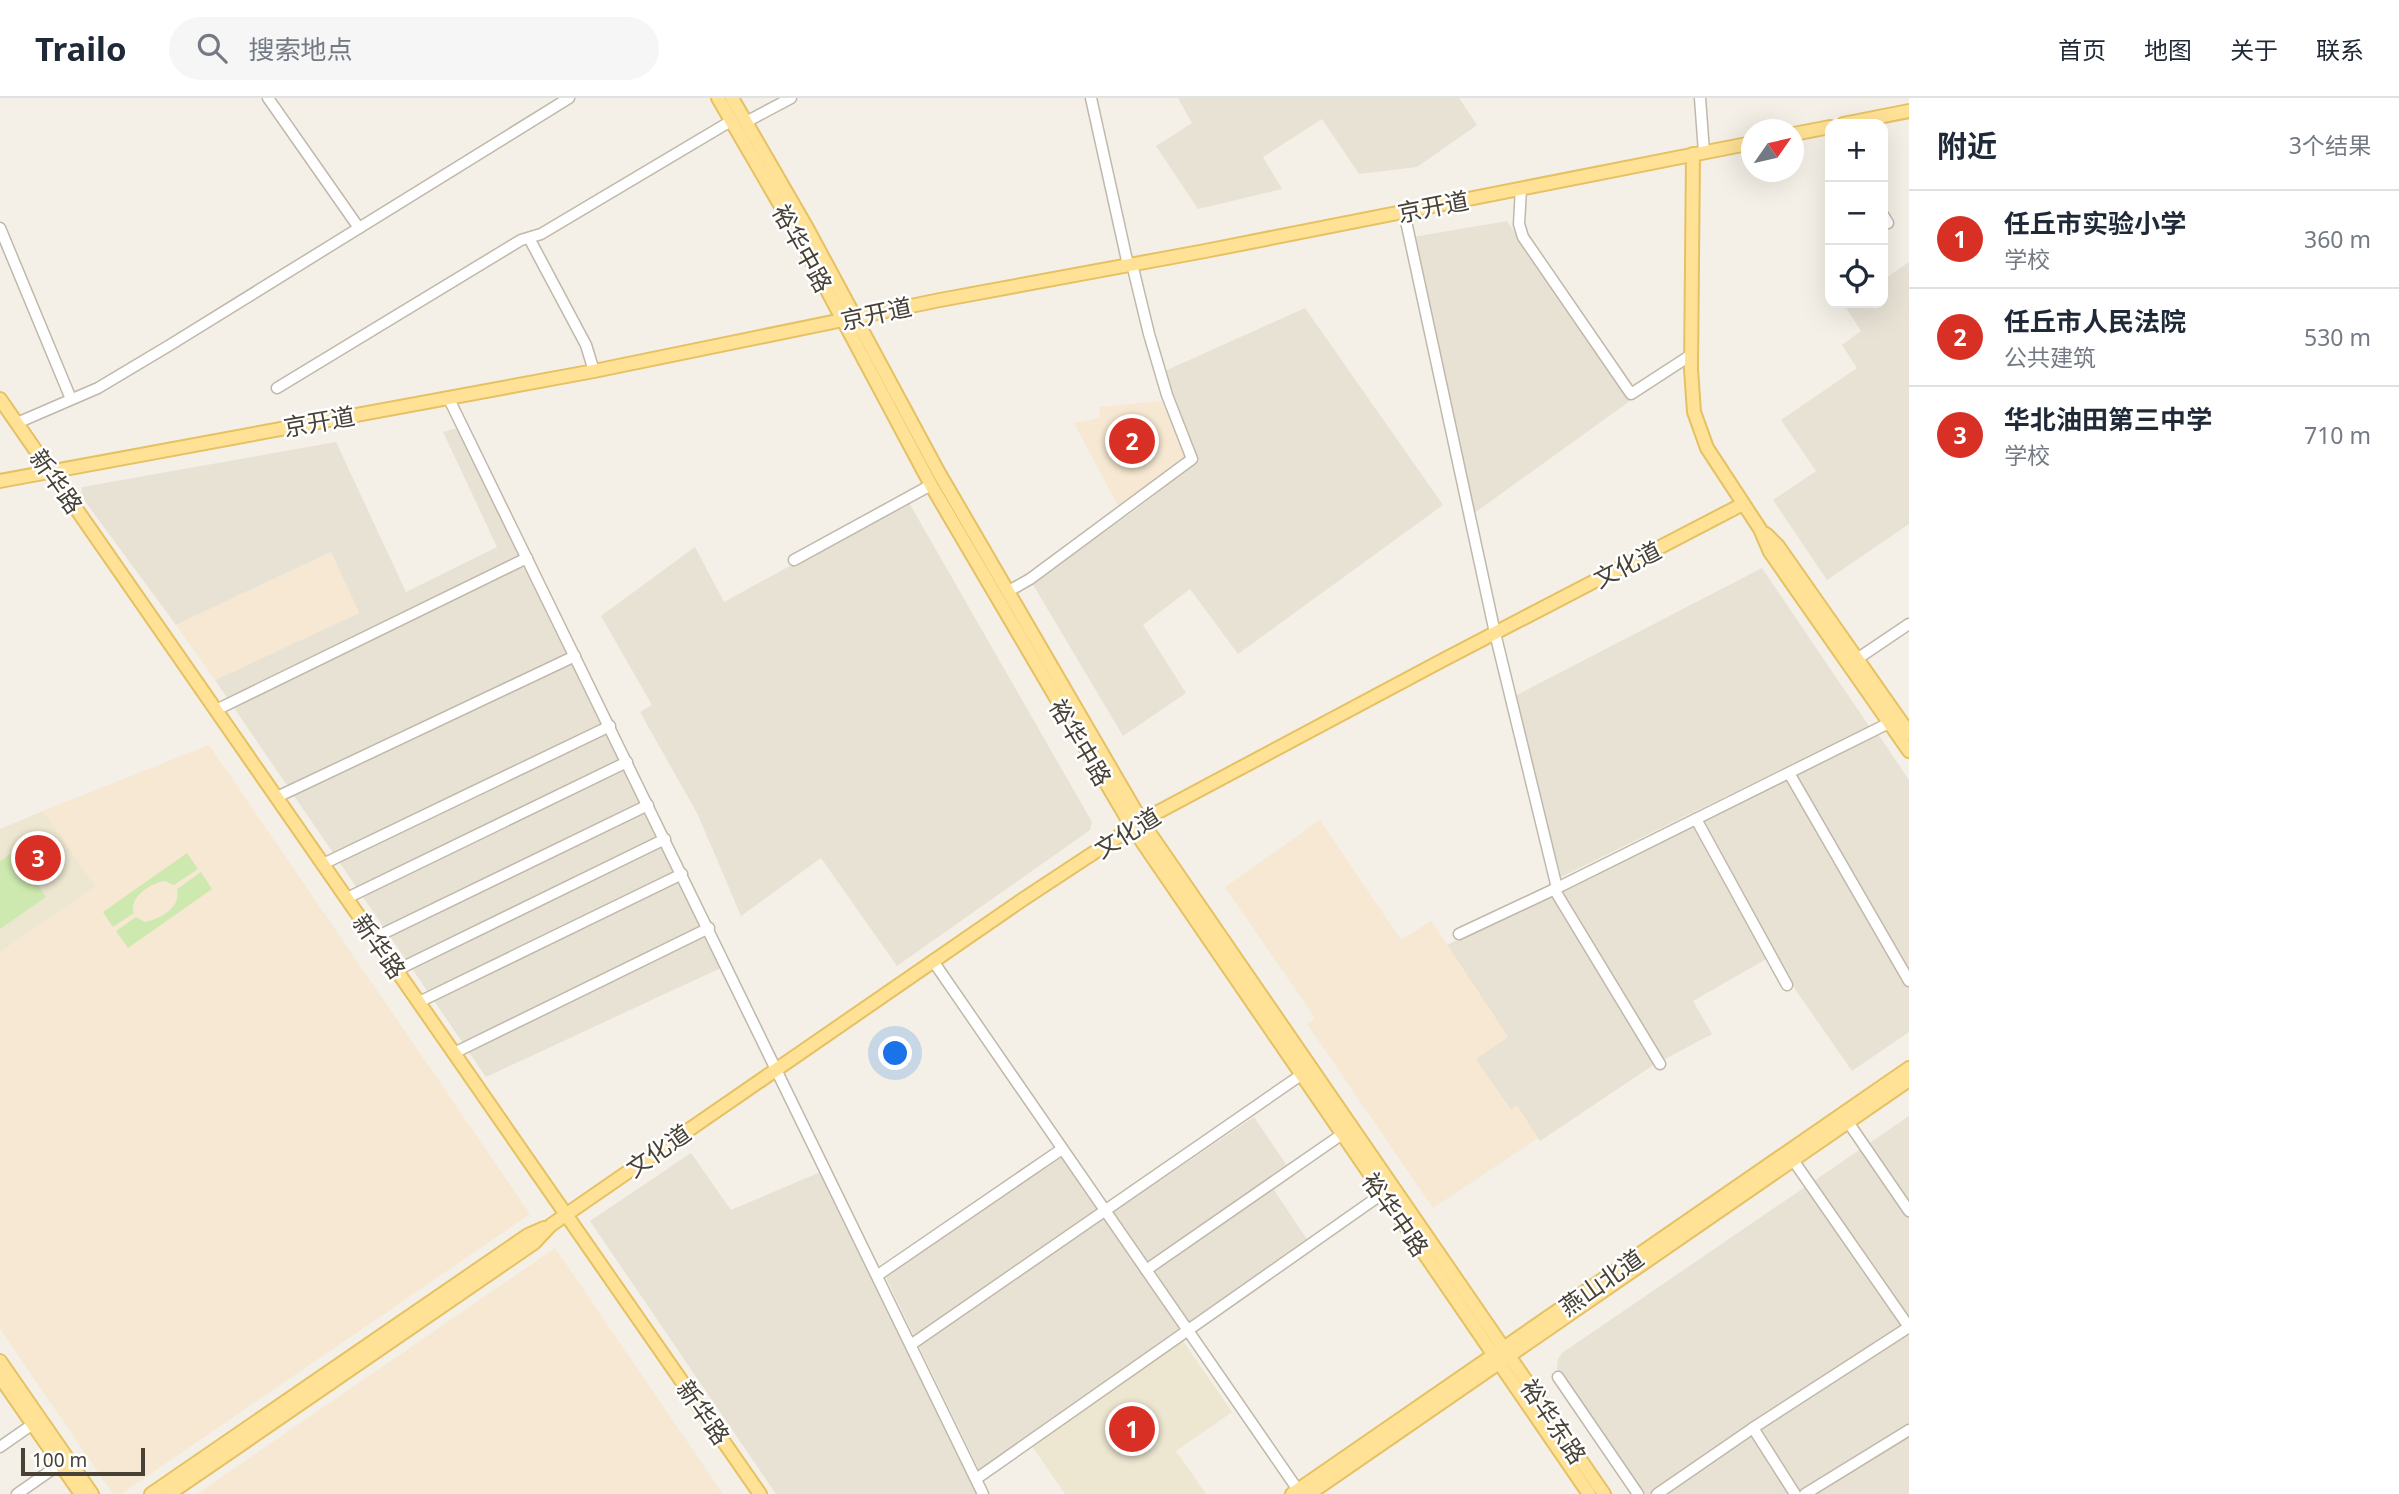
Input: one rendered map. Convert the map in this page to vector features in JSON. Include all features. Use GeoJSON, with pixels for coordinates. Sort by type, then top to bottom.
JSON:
{"type":"FeatureCollection","features":[{"type":"Feature","properties":{"kind":"main road","name":"裕华中路"},"geometry":{"type":"LineString","coordinates":[[718,98],[939,473],[1137,825],[1502,1356]]}},
{"type":"Feature","properties":{"kind":"main road","name":"裕华中路"},"geometry":{"type":"LineString","coordinates":[[732,98],[807,228],[931,485],[1137,825],[1341,1135],[1502,1356]]}},
{"type":"Feature","properties":{"kind":"main road"},"geometry":{"type":"LineString","coordinates":[[1868,119],[1909,111]]}},
{"type":"Feature","properties":{"kind":"main road"},"geometry":{"type":"LineString","coordinates":[[1804,133],[1825,131]]}},
{"type":"Feature","properties":{"kind":"main road","name":"京开道"},"geometry":{"type":"LineString","coordinates":[[0,481],[594,371],[849,318],[1741,145]]}},
{"type":"Feature","properties":{"kind":"main road"},"geometry":{"type":"LineString","coordinates":[[1699,153],[1691,355],[1694,412],[1703,439],[1760,529],[1770,552],[1909,751]]}},
{"type":"Feature","properties":{"kind":"main road","name":"新华路"},"geometry":{"type":"LineString","coordinates":[[0,399],[760,1494]]}},
{"type":"Feature","properties":{"kind":"main road","name":"文化道"},"geometry":{"type":"LineString","coordinates":[[169,1494],[534,1243],[566,1214],[777,1068],[1137,825],[1743,504]]}},
{"type":"Feature","properties":{"kind":"main road"},"geometry":{"type":"LineString","coordinates":[[1760,529],[1778,546],[1909,733]]}},
{"type":"Feature","properties":{"kind":"main road","name":"燕山北道"},"geometry":{"type":"LineString","coordinates":[[1502,1356],[1909,1068]]}},
{"type":"Feature","properties":{"kind":"main road","name":"燕山北道"},"geometry":{"type":"LineString","coordinates":[[1300,1493],[1909,1080]]}},
{"type":"Feature","properties":{"kind":"main road","name":"文化道"},"geometry":{"type":"LineString","coordinates":[[151,1494],[528,1235],[551,1225]]}},
{"type":"Feature","properties":{"kind":"main road","name":"裕华东路"},"geometry":{"type":"LineString","coordinates":[[1502,1356],[1589,1494]]}},
{"type":"Feature","properties":{"kind":"main road","name":"裕华东路"},"geometry":{"type":"LineString","coordinates":[[1502,1356],[1604,1494]]}},
{"type":"Feature","properties":{"kind":"main road"},"geometry":{"type":"LineString","coordinates":[[0,1361],[92,1494]]}},
{"type":"Feature","properties":{"kind":"main road"},"geometry":{"type":"LineString","coordinates":[[1,1381],[81,1494]]}},
{"type":"Feature","properties":{"kind":"street"},"geometry":{"type":"LineString","coordinates":[[268,98],[359,228]]}},
{"type":"Feature","properties":{"kind":"street"},"geometry":{"type":"LineString","coordinates":[[17,423],[98,388],[569,98]]}},
{"type":"Feature","properties":{"kind":"street"},"geometry":{"type":"LineString","coordinates":[[746,122],[791,98]]}},
{"type":"Feature","properties":{"kind":"street"},"geometry":{"type":"LineString","coordinates":[[1007,592],[1052,563],[1192,459],[1167,395],[1149,334],[1091,98]]}},
{"type":"Feature","properties":{"kind":"street"},"geometry":{"type":"LineString","coordinates":[[1699,153],[1700,98]]}},
{"type":"Feature","properties":{"kind":"street"},"geometry":{"type":"LineString","coordinates":[[277,388],[521,240],[541,234],[731,121]]}},
{"type":"Feature","properties":{"kind":"street"},"geometry":{"type":"LineString","coordinates":[[1521,188],[1519,224],[1523,237],[1631,394],[1691,355]]}},
{"type":"Feature","properties":{"kind":"street"},"geometry":{"type":"LineString","coordinates":[[1404,212],[1495,633],[1555,889],[1660,1064]]}},
{"type":"Feature","properties":{"kind":"street"},"geometry":{"type":"LineString","coordinates":[[0,228],[71,399]]}},
{"type":"Feature","properties":{"kind":"street"},"geometry":{"type":"LineString","coordinates":[[529,238],[586,345],[594,371]]}},
{"type":"Feature","properties":{"kind":"street"},"geometry":{"type":"LineString","coordinates":[[448,397],[984,1494]]}},
{"type":"Feature","properties":{"kind":"street"},"geometry":{"type":"LineString","coordinates":[[794,560],[931,485]]}},
{"type":"Feature","properties":{"kind":"street"},"geometry":{"type":"LineString","coordinates":[[216,710],[527,558]]}},
{"type":"Feature","properties":{"kind":"street"},"geometry":{"type":"LineString","coordinates":[[1857,659],[1909,624]]}},
{"type":"Feature","properties":{"kind":"street"},"geometry":{"type":"LineString","coordinates":[[276,797],[575,656]]}},
{"type":"Feature","properties":{"kind":"street"},"geometry":{"type":"LineString","coordinates":[[1458,934],[1555,889],[1889,723]]}},
{"type":"Feature","properties":{"kind":"street"},"geometry":{"type":"LineString","coordinates":[[323,864],[610,726]]}},
{"type":"Feature","properties":{"kind":"street"},"geometry":{"type":"LineString","coordinates":[[347,898],[627,762]]}},
{"type":"Feature","properties":{"kind":"street"},"geometry":{"type":"LineString","coordinates":[[1789,773],[1909,981]]}},
{"type":"Feature","properties":{"kind":"street"},"geometry":{"type":"LineString","coordinates":[[374,937],[648,805]]}},
{"type":"Feature","properties":{"kind":"street"},"geometry":{"type":"LineString","coordinates":[[1696,819],[1787,985]]}},
{"type":"Feature","properties":{"kind":"street"},"geometry":{"type":"LineString","coordinates":[[397,970],[665,839]]}},
{"type":"Feature","properties":{"kind":"street"},"geometry":{"type":"LineString","coordinates":[[419,1002],[682,874]]}},
{"type":"Feature","properties":{"kind":"street"},"geometry":{"type":"LineString","coordinates":[[454,1053],[709,928]]}},
{"type":"Feature","properties":{"kind":"street"},"geometry":{"type":"LineString","coordinates":[[933,961],[1300,1493]]}},
{"type":"Feature","properties":{"kind":"street"},"geometry":{"type":"LineString","coordinates":[[912,1344],[1301,1075]]}},
{"type":"Feature","properties":{"kind":"street"},"geometry":{"type":"LineString","coordinates":[[1848,1122],[1909,1210]]}},
{"type":"Feature","properties":{"kind":"street"},"geometry":{"type":"LineString","coordinates":[[1146,1270],[1341,1135]]}},
{"type":"Feature","properties":{"kind":"street"},"geometry":{"type":"LineString","coordinates":[[878,1275],[1062,1149]]}},
{"type":"Feature","properties":{"kind":"street"},"geometry":{"type":"LineString","coordinates":[[1657,1494],[1752,1428],[1909,1327],[1793,1160]]}},
{"type":"Feature","properties":{"kind":"street"},"geometry":{"type":"LineString","coordinates":[[976,1479],[1382,1194]]}},
{"type":"Feature","properties":{"kind":"street"},"geometry":{"type":"LineString","coordinates":[[1558,1377],[1638,1494]]}},
{"type":"Feature","properties":{"kind":"street"},"geometry":{"type":"LineString","coordinates":[[0,1447],[33,1424]]}},
{"type":"Feature","properties":{"kind":"street"},"geometry":{"type":"LineString","coordinates":[[1752,1428],[1795,1494]]}},
{"type":"Feature","properties":{"kind":"street"},"geometry":{"type":"LineString","coordinates":[[1805,1494],[1909,1430]]}},
{"type":"Feature","properties":{"kind":"street"},"geometry":{"type":"LineString","coordinates":[[17,1494],[60,1464]]}},
{"type":"Feature","properties":{"kind":"shaded area"},"geometry":{"type":"Polygon","coordinates":[[[1178,98],[1459,98],[1477,125],[1417,167],[1359,174],[1322,119],[1263,157],[1282,189],[1198,209],[1156,146],[1192,123],[1178,98]]]}},
{"type":"Feature","properties":{"kind":"shaded area"},"geometry":{"type":"Polygon","coordinates":[[[1507,221],[1630,401],[1473,514],[1413,237],[1507,221]]]}},
{"type":"Feature","properties":{"kind":"shaded area"},"geometry":{"type":"Polygon","coordinates":[[[1909,262],[1909,524],[1827,580],[1773,500],[1816,471],[1781,420],[1857,368],[1842,345],[1861,331],[1846,308],[1888,308],[1888,277],[1909,262]]]}},
{"type":"Feature","properties":{"kind":"shaded area"},"geometry":{"type":"Polygon","coordinates":[[[1305,308],[1443,505],[1238,654],[1190,589],[1143,625],[1186,693],[1123,736],[1032,583],[1199,461],[1165,371],[1305,308]]]}},
{"type":"Feature","properties":{"kind":"shaded area"},"geometry":{"type":"Polygon","coordinates":[[[1161,401],[1189,460],[1121,511],[1074,423],[1100,418],[1099,407],[1161,401]]]}},
{"type":"Feature","properties":{"kind":"shaded area"},"geometry":{"type":"Polygon","coordinates":[[[460,427],[723,967],[486,1077],[215,680],[359,613],[331,552],[176,625],[81,496],[82,487],[336,442],[406,592],[497,547],[443,432],[460,427]]]}},
{"type":"Feature","properties":{"kind":"shaded area"},"geometry":{"type":"Polygon","coordinates":[[[908,501],[1092,822],[1090,830],[897,966],[821,858],[741,916],[698,815],[640,712],[652,705],[601,616],[695,547],[724,602],[908,501]]]}},
{"type":"Feature","properties":{"kind":"shaded area"},"geometry":{"type":"Polygon","coordinates":[[[331,552],[359,613],[215,680],[176,625],[331,552]]]}},
{"type":"Feature","properties":{"kind":"shaded area"},"geometry":{"type":"Polygon","coordinates":[[[1762,568],[1869,726],[1561,877],[1515,696],[1762,568]]]}},
{"type":"Feature","properties":{"kind":"shaded area"},"geometry":{"type":"Polygon","coordinates":[[[1878,734],[1909,780],[1909,1032],[1852,1071],[1795,989],[1775,954],[1693,1001],[1712,1034],[1652,1066],[1540,1141],[1517,1106],[1511,1110],[1475,1059],[1508,1037],[1447,945],[1878,734]]]}},
{"type":"Feature","properties":{"kind":"shaded area"},"geometry":{"type":"Polygon","coordinates":[[[209,745],[530,1214],[121,1494],[113,1494],[0,1329],[0,952],[95,886],[43,811],[209,745]]]}},
{"type":"Feature","properties":{"kind":"shaded area"},"geometry":{"type":"Polygon","coordinates":[[[43,811],[95,886],[0,952],[0,829],[43,811]]]}},
{"type":"Feature","properties":{"kind":"shaded area"},"geometry":{"type":"Polygon","coordinates":[[[1320,820],[1401,940],[1431,921],[1508,1037],[1476,1059],[1510,1110],[1517,1106],[1538,1138],[1433,1208],[1307,1024],[1315,1018],[1225,887],[1320,820]]]}},
{"type":"Feature","properties":{"kind":"shaded area"},"geometry":{"type":"Polygon","coordinates":[[[1909,1116],[1909,1494],[1643,1494],[1557,1369],[1562,1353],[1909,1116]]]}},
{"type":"Feature","properties":{"kind":"shaded area"},"geometry":{"type":"Polygon","coordinates":[[[1254,1117],[1294,1176],[1274,1190],[1308,1241],[979,1470],[884,1274],[1060,1154],[1104,1218],[1254,1117]]]}},
{"type":"Feature","properties":{"kind":"shaded area"},"geometry":{"type":"Polygon","coordinates":[[[691,1153],[731,1210],[823,1171],[980,1494],[776,1494],[590,1221],[691,1153]]]}},
{"type":"Feature","properties":{"kind":"shaded area"},"geometry":{"type":"Polygon","coordinates":[[[555,1248],[723,1494],[197,1494],[555,1248]]]}},
{"type":"Feature","properties":{"kind":"shaded area"},"geometry":{"type":"Polygon","coordinates":[[[1183,1341],[1232,1412],[1176,1451],[1206,1494],[1065,1494],[1032,1446],[1183,1341]]]}},
{"type":"Feature","properties":{"kind":"green space"},"geometry":{"type":"Polygon","coordinates":[[[15,851],[46,897],[0,929],[0,861],[15,851]]]}},
{"type":"Feature","properties":{"kind":"green space"},"geometry":{"type":"Polygon","coordinates":[[[187,853],[198,869],[174,885],[165,881],[147,888],[134,902],[134,913],[113,927],[103,912],[187,853]]]}},
{"type":"Feature","properties":{"kind":"green space"},"geometry":{"type":"Polygon","coordinates":[[[201,872],[212,889],[128,948],[116,931],[136,917],[145,922],[163,915],[173,907],[178,895],[177,889],[201,872]]]}},
{"type":"Feature","properties":{"kind":"place","name":"任丘市人民法院"},"geometry":{"type":"Point","coordinates":[1132,441]}},
{"type":"Feature","properties":{"kind":"place","name":"华北油田第三中学"},"geometry":{"type":"Point","coordinates":[38,858]}},
{"type":"Feature","properties":{"kind":"place","name":"任丘市实验小学"},"geometry":{"type":"Point","coordinates":[1132,1429]}}]}
